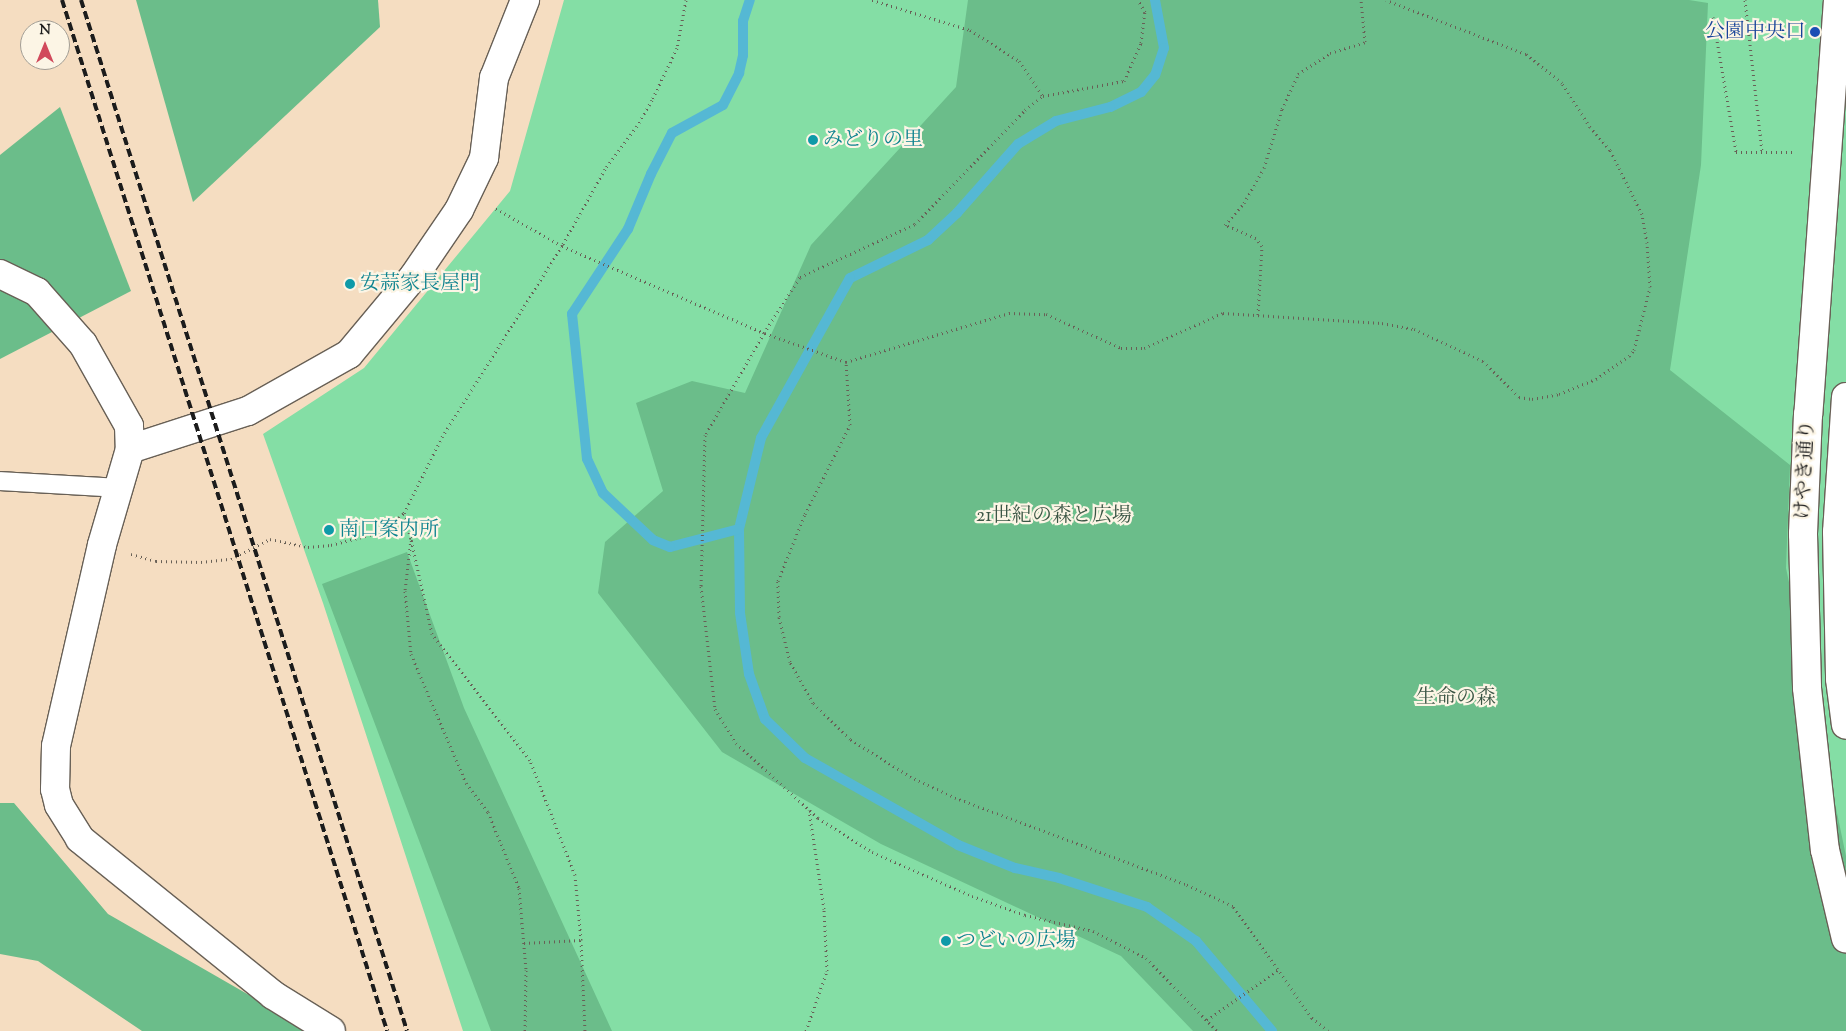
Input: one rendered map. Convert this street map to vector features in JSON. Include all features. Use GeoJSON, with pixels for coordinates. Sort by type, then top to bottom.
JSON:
{"type":"FeatureCollection","features":[{"type":"Feature","properties":{"kind":"street"},"geometry":{"type":"LineString","coordinates":[[130,448],[248,411],[349,354],[414,276],[468,192],[484,158],[494,78],[526,0]]}},
{"type":"Feature","properties":{"kind":"street","name":"けやき通り"},"geometry":{"type":"LineString","coordinates":[[1838,0],[1808,414],[1803,534],[1808,697],[1825,850],[1846,938]]}},
{"type":"Feature","properties":{"kind":"street"},"geometry":{"type":"LineString","coordinates":[[0,274],[37,292],[84,344],[129,426],[130,448],[102,545],[56,746],[55,789],[59,805],[80,839],[273,996],[331,1031]]}},
{"type":"Feature","properties":{"kind":"street","name":"けやき通り"},"geometry":{"type":"LineString","coordinates":[[1846,397],[1837,532],[1840,679],[1846,725]]}},
{"type":"Feature","properties":{"kind":"lane"},"geometry":{"type":"LineString","coordinates":[[0,481],[120,488]]}},
{"type":"Feature","properties":{"kind":"path"},"geometry":{"type":"LineString","coordinates":[[102,545],[156,561],[231,559],[270,539],[308,548],[331,545],[384,531],[404,513],[442,437],[562,246],[605,169],[638,126],[677,48],[686,0]]}},
{"type":"Feature","properties":{"kind":"path"},"geometry":{"type":"LineString","coordinates":[[872,0],[970,30],[1019,61],[1043,96]]}},
{"type":"Feature","properties":{"kind":"path"},"geometry":{"type":"LineString","coordinates":[[1138,0],[1145,12],[1141,43],[1124,81],[1043,96],[1025,110],[915,224],[800,278],[764,333],[704,435],[701,586],[715,709],[736,743],[809,810],[872,852],[972,896],[1025,915],[1093,931],[1146,958],[1217,1031]]}},
{"type":"Feature","properties":{"kind":"path"},"geometry":{"type":"LineString","coordinates":[[1258,315],[1262,246],[1256,238],[1225,225],[1244,203],[1264,168],[1282,108],[1298,74],[1330,53],[1365,42],[1361,0]]}},
{"type":"Feature","properties":{"kind":"path"},"geometry":{"type":"LineString","coordinates":[[468,192],[562,246],[764,333],[846,362],[1009,313],[1046,314],[1121,348],[1144,348],[1223,313],[1414,329],[1483,361],[1519,397],[1532,399],[1559,394],[1596,378],[1634,350],[1650,286],[1647,243],[1642,214],[1610,150],[1590,127],[1562,83],[1526,54],[1386,0]]}},
{"type":"Feature","properties":{"kind":"path"},"geometry":{"type":"LineString","coordinates":[[1745,0],[1762,152]]}},
{"type":"Feature","properties":{"kind":"path"},"geometry":{"type":"LineString","coordinates":[[1713,17],[1736,152],[1799,152]]}},
{"type":"Feature","properties":{"kind":"path"},"geometry":{"type":"LineString","coordinates":[[846,362],[850,425],[805,514],[778,581],[779,617],[790,662],[813,703],[850,739],[911,777],[956,798],[1185,884],[1233,906],[1312,1018],[1328,1031]]}},
{"type":"Feature","properties":{"kind":"path"},"geometry":{"type":"LineString","coordinates":[[404,513],[432,634],[530,760],[575,875],[581,940],[585,1031]]}},
{"type":"Feature","properties":{"kind":"path"},"geometry":{"type":"LineString","coordinates":[[411,539],[405,591],[411,654],[466,783],[488,812],[509,858],[519,888],[524,943],[525,1031]]}},
{"type":"Feature","properties":{"kind":"path"},"geometry":{"type":"LineString","coordinates":[[806,1031],[827,971],[824,909],[809,810]]}},
{"type":"Feature","properties":{"kind":"path"},"geometry":{"type":"LineString","coordinates":[[524,943],[581,940]]}},
{"type":"Feature","properties":{"kind":"path"},"geometry":{"type":"LineString","coordinates":[[1207,1020],[1279,969]]}},
{"type":"Feature","properties":{"kind":"green space"},"geometry":{"type":"Polygon","coordinates":[[[136,0],[378,0],[380,27],[193,202],[136,0]]]}},
{"type":"Feature","properties":{"kind":"green space","name":"21世紀の森と広場"},"geometry":{"type":"Polygon","coordinates":[[[564,0],[1846,0],[1846,1031],[463,1031],[323,603],[263,434],[364,368],[510,191],[564,0]]]}},
{"type":"Feature","properties":{"kind":"green space","name":"21世紀の森と広場"},"geometry":{"type":"Polygon","coordinates":[[[968,0],[1689,0],[1708,3],[1701,165],[1670,370],[1790,465],[1786,568],[1846,856],[1846,1031],[1193,1031],[1121,956],[881,844],[722,752],[598,593],[605,542],[663,491],[636,403],[692,381],[745,393],[811,245],[956,87],[968,0]]]}},
{"type":"Feature","properties":{"kind":"green space"},"geometry":{"type":"Polygon","coordinates":[[[60,107],[131,291],[0,359],[0,155],[60,107]]]}},
{"type":"Feature","properties":{"kind":"green space"},"geometry":{"type":"Polygon","coordinates":[[[407,552],[464,708],[612,1031],[491,1031],[322,584],[407,552]]]}},
{"type":"Feature","properties":{"kind":"green space"},"geometry":{"type":"Polygon","coordinates":[[[0,803],[14,803],[108,914],[312,1031],[142,1031],[38,961],[0,954],[0,803]]]}},
{"type":"Feature","properties":{"kind":"waterway"},"geometry":{"type":"LineString","coordinates":[[739,529],[670,547],[653,540],[603,493],[587,459],[572,314],[628,229],[651,174],[672,133],[723,105],[739,73],[743,55],[743,21],[750,0]]}},
{"type":"Feature","properties":{"kind":"waterway"},"geometry":{"type":"LineString","coordinates":[[1155,0],[1164,48],[1155,75],[1141,92],[1110,107],[1056,121],[1018,144],[957,213],[928,240],[850,278],[761,438],[739,529],[740,613],[749,674],[765,719],[805,758],[958,845],[1015,868],[1059,878],[1147,907],[1196,941],[1272,1031]]}},
{"type":"Feature","properties":{"kind":"railway"},"geometry":{"type":"LineString","coordinates":[[62,0],[387,1031]]}},
{"type":"Feature","properties":{"kind":"railway"},"geometry":{"type":"LineString","coordinates":[[81,0],[407,1031]]}},
{"type":"Feature","properties":{"kind":"place","name":"公園中央口"},"geometry":{"type":"Point","coordinates":[1815,32]}},
{"type":"Feature","properties":{"kind":"place","name":"みどりの里"},"geometry":{"type":"Point","coordinates":[813,140]}},
{"type":"Feature","properties":{"kind":"place","name":"安蒜家長屋門"},"geometry":{"type":"Point","coordinates":[350,284]}},
{"type":"Feature","properties":{"kind":"place","name":"南口案内所"},"geometry":{"type":"Point","coordinates":[329,530]}},
{"type":"Feature","properties":{"kind":"place","name":"つどいの広場"},"geometry":{"type":"Point","coordinates":[946,941]}},
{"type":"Feature","properties":{"kind":"park label","name":"生命の森"},"geometry":{"type":"Point","coordinates":[1456,698]}}]}
